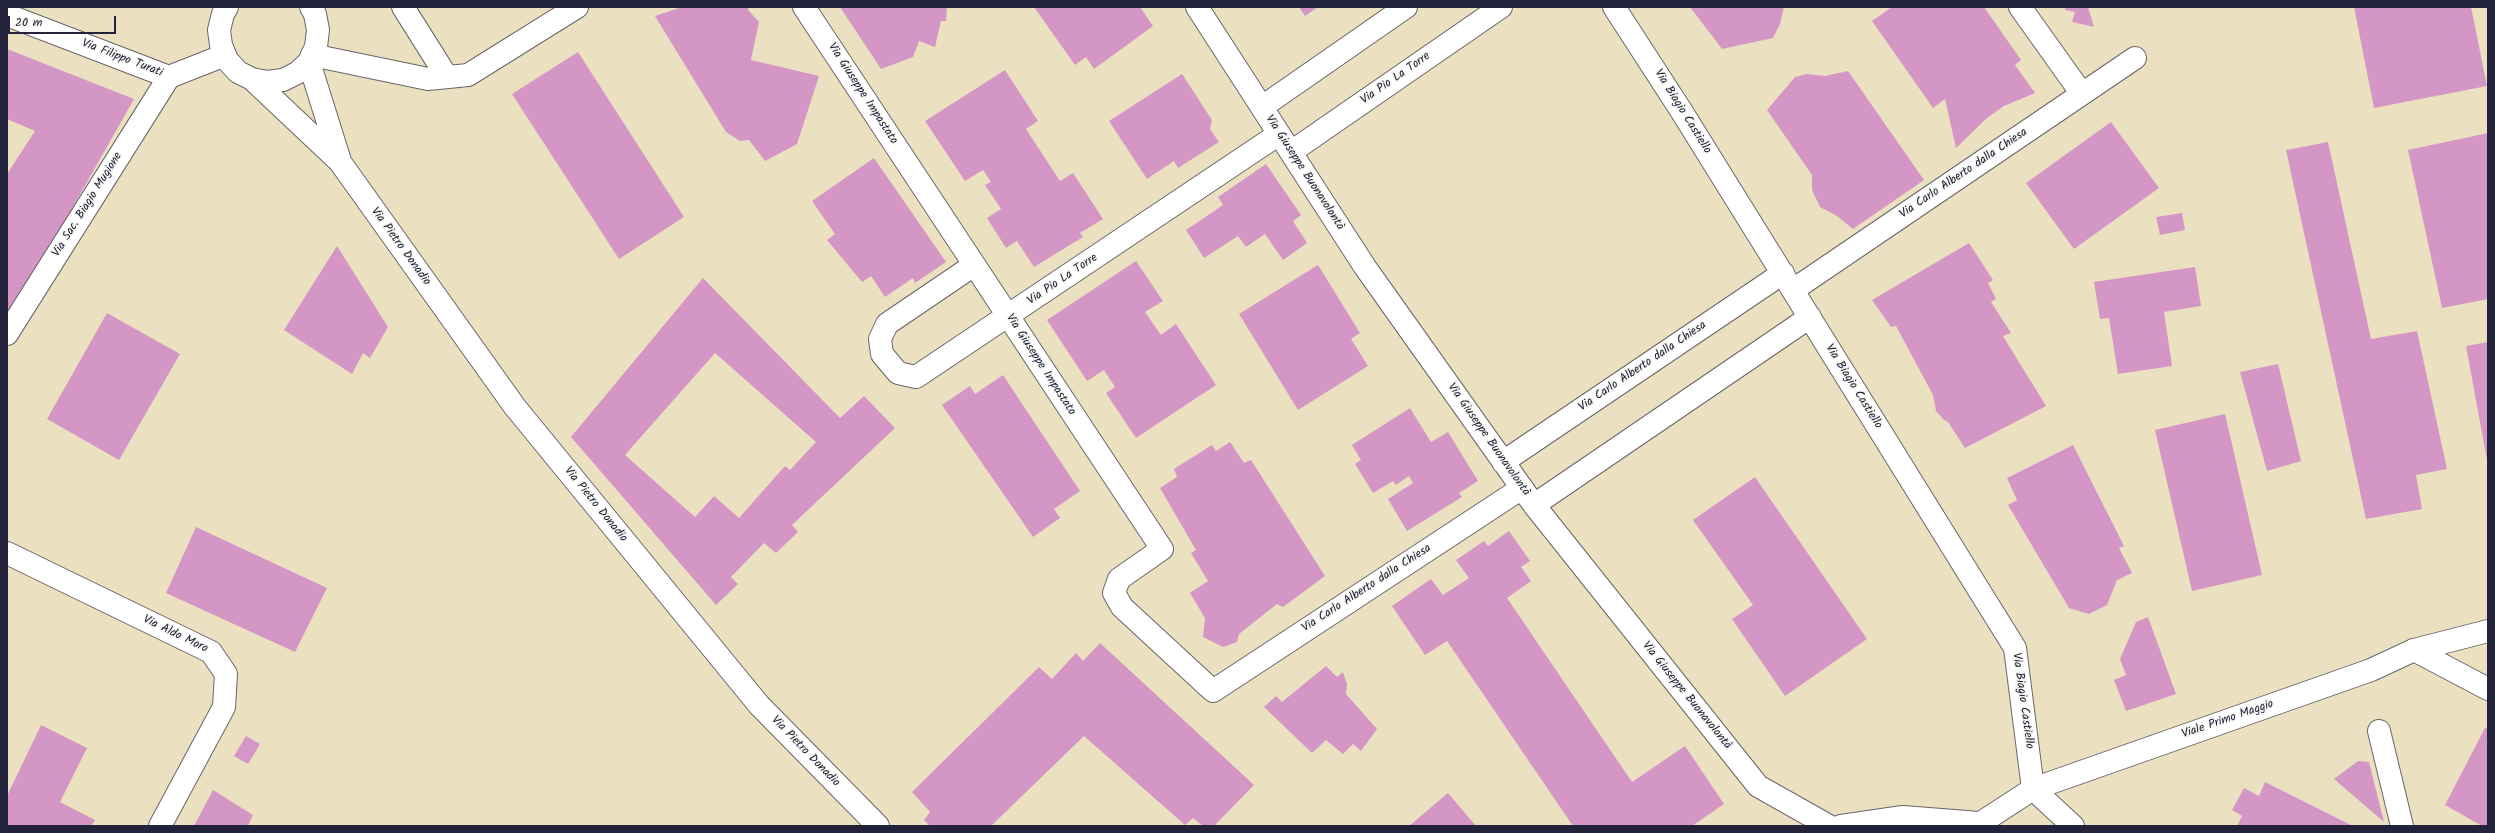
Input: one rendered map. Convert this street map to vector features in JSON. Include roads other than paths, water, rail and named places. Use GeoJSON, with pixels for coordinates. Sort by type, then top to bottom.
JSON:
{"type":"FeatureCollection","features":[{"type":"Feature","properties":{"kind":"street"},"geometry":{"type":"LineString","coordinates":[[227,7],[223,14],[219,30],[221,45],[225,55],[238,72],[252,79],[267,82],[283,80],[297,73],[310,58],[316,47],[318,30],[315,14],[310,7]]}},
{"type":"Feature","properties":{"kind":"street"},"geometry":{"type":"LineString","coordinates":[[403,7],[448,77]]}},
{"type":"Feature","properties":{"kind":"street"},"geometry":{"type":"LineString","coordinates":[[310,58],[428,79],[468,75],[576,7]]}},
{"type":"Feature","properties":{"kind":"street","name":"Via Giuseppe Impastato"},"geometry":{"type":"LineString","coordinates":[[804,7],[1162,549],[1119,579],[1114,593],[1122,607],[1213,691]]}},
{"type":"Feature","properties":{"kind":"street","name":"Via Giuseppe Buonavolontà"},"geometry":{"type":"LineString","coordinates":[[1197,7],[1365,267],[1528,496],[1758,786],[1829,826]]}},
{"type":"Feature","properties":{"kind":"street"},"geometry":{"type":"LineString","coordinates":[[1262,107],[1406,7]]}},
{"type":"Feature","properties":{"kind":"street","name":"Via Pio La Torre"},"geometry":{"type":"LineString","coordinates":[[974,265],[887,324],[880,339],[882,354],[898,373],[916,377],[1009,316],[1501,7]]}},
{"type":"Feature","properties":{"kind":"street","name":"Via Biagio Castiello"},"geometry":{"type":"LineString","coordinates":[[1614,7],[1810,317],[2015,648],[2033,789]]}},
{"type":"Feature","properties":{"kind":"street"},"geometry":{"type":"LineString","coordinates":[[2020,7],[2082,94]]}},
{"type":"Feature","properties":{"kind":"street","name":"Via Filippo Turati"},"geometry":{"type":"LineString","coordinates":[[7,15],[169,77]]}},
{"type":"Feature","properties":{"kind":"street"},"geometry":{"type":"LineString","coordinates":[[169,77],[225,55]]}},
{"type":"Feature","properties":{"kind":"street","name":"Via Pietro Donadio"},"geometry":{"type":"LineString","coordinates":[[310,58],[340,162]]}},
{"type":"Feature","properties":{"kind":"street","name":"Via Carlo Alberto dalla Chiesa"},"geometry":{"type":"LineString","coordinates":[[1503,462],[1788,282],[2136,58]]}},
{"type":"Feature","properties":{"kind":"street","name":"Via Sac. Biagio Mugione"},"geometry":{"type":"LineString","coordinates":[[7,334],[169,77]]}},
{"type":"Feature","properties":{"kind":"street","name":"Via Pietro Donadio"},"geometry":{"type":"LineString","coordinates":[[252,79],[340,162],[520,413],[759,705],[878,826]]}},
{"type":"Feature","properties":{"kind":"street","name":"Via Carlo Alberto dalla Chiesa"},"geometry":{"type":"LineString","coordinates":[[1213,691],[1528,496],[1810,317]]}},
{"type":"Feature","properties":{"kind":"street","name":"Via Aldo Moro"},"geometry":{"type":"LineString","coordinates":[[7,554],[211,652],[226,674],[224,707],[160,826]]}},
{"type":"Feature","properties":{"kind":"street","name":"Viale Primo Maggio"},"geometry":{"type":"LineString","coordinates":[[1978,825],[2033,789],[2371,670],[2414,650],[2488,631]]}},
{"type":"Feature","properties":{"kind":"street"},"geometry":{"type":"LineString","coordinates":[[2414,650],[2488,689]]}},
{"type":"Feature","properties":{"kind":"street"},"geometry":{"type":"LineString","coordinates":[[2379,731],[2402,826]]}},
{"type":"Feature","properties":{"kind":"street"},"geometry":{"type":"LineString","coordinates":[[2033,789],[2073,826]]}},
{"type":"Feature","properties":{"kind":"street"},"geometry":{"type":"LineString","coordinates":[[1841,826],[1904,817],[1978,825]]}}]}
